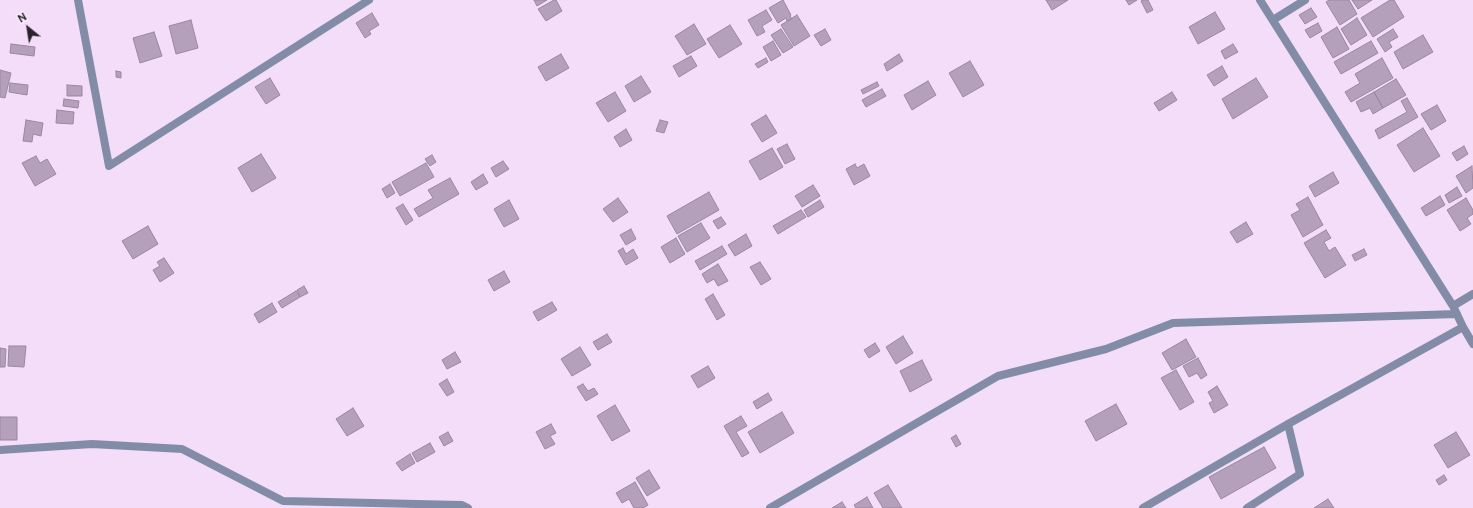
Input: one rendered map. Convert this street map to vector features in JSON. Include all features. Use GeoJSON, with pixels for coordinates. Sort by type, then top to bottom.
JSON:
{"type":"FeatureCollection","features":[{"type":"Feature","properties":{"kind":"street"},"geometry":{"type":"LineString","coordinates":[[78,0],[109,166],[369,0]]}},
{"type":"Feature","properties":{"kind":"street"},"geometry":{"type":"LineString","coordinates":[[1260,0],[1453,306],[1473,344]]}},
{"type":"Feature","properties":{"kind":"street"},"geometry":{"type":"LineString","coordinates":[[1273,20],[1305,0]]}},
{"type":"Feature","properties":{"kind":"street"},"geometry":{"type":"LineString","coordinates":[[1453,306],[1473,294]]}},
{"type":"Feature","properties":{"kind":"street"},"geometry":{"type":"LineString","coordinates":[[770,508],[998,376],[1106,349],[1173,323],[1457,314]]}},
{"type":"Feature","properties":{"kind":"street"},"geometry":{"type":"LineString","coordinates":[[1143,508],[1288,424],[1463,327]]}},
{"type":"Feature","properties":{"kind":"street"},"geometry":{"type":"LineString","coordinates":[[1247,508],[1300,474],[1288,424]]}},
{"type":"Feature","properties":{"kind":"street"},"geometry":{"type":"LineString","coordinates":[[0,450],[92,444],[182,450],[282,505],[462,505],[468,508]]}},
{"type":"Feature","properties":{"kind":"building"},"geometry":{"type":"Polygon","coordinates":[[[534,0],[547,0],[537,6],[534,0]]]}},
{"type":"Feature","properties":{"kind":"building"},"geometry":{"type":"Polygon","coordinates":[[[556,0],[562,11],[546,21],[538,9],[556,0]]]}},
{"type":"Feature","properties":{"kind":"building"},"geometry":{"type":"Polygon","coordinates":[[[783,0],[792,19],[787,21],[786,18],[778,23],[769,8],[783,0]]]}},
{"type":"Feature","properties":{"kind":"building"},"geometry":{"type":"Polygon","coordinates":[[[1046,0],[1068,0],[1052,10],[1046,0]]]}},
{"type":"Feature","properties":{"kind":"building"},"geometry":{"type":"Polygon","coordinates":[[[1126,0],[1137,0],[1129,5],[1126,0]]]}},
{"type":"Feature","properties":{"kind":"building"},"geometry":{"type":"Polygon","coordinates":[[[1148,0],[1153,10],[1147,13],[1141,1],[1148,0]]]}},
{"type":"Feature","properties":{"kind":"building"},"geometry":{"type":"Polygon","coordinates":[[[1329,0],[1349,0],[1357,14],[1340,25],[1326,2],[1329,0]]]}},
{"type":"Feature","properties":{"kind":"building"},"geometry":{"type":"Polygon","coordinates":[[[1352,0],[1372,0],[1358,9],[1352,0]]]}},
{"type":"Feature","properties":{"kind":"building"},"geometry":{"type":"Polygon","coordinates":[[[1390,0],[1394,0],[1404,17],[1373,37],[1361,18],[1390,0]]]}},
{"type":"Feature","properties":{"kind":"building"},"geometry":{"type":"Polygon","coordinates":[[[1311,8],[1317,17],[1305,24],[1299,15],[1311,8]]]}},
{"type":"Feature","properties":{"kind":"building"},"geometry":{"type":"Polygon","coordinates":[[[766,10],[772,20],[762,26],[765,32],[757,36],[748,20],[766,10]]]}},
{"type":"Feature","properties":{"kind":"building"},"geometry":{"type":"Polygon","coordinates":[[[1215,12],[1225,29],[1198,44],[1189,27],[1215,12]]]}},
{"type":"Feature","properties":{"kind":"building"},"geometry":{"type":"Polygon","coordinates":[[[372,13],[379,25],[369,31],[371,34],[365,38],[356,23],[372,13]]]}},
{"type":"Feature","properties":{"kind":"building"},"geometry":{"type":"Polygon","coordinates":[[[797,15],[810,36],[794,46],[781,25],[797,15]]]}},
{"type":"Feature","properties":{"kind":"building"},"geometry":{"type":"Polygon","coordinates":[[[1357,18],[1367,35],[1351,45],[1341,29],[1357,18]]]}},
{"type":"Feature","properties":{"kind":"building"},"geometry":{"type":"Polygon","coordinates":[[[191,20],[198,48],[176,54],[169,26],[191,20]]]}},
{"type":"Feature","properties":{"kind":"building"},"geometry":{"type":"Polygon","coordinates":[[[1318,23],[1322,31],[1310,38],[1305,30],[1318,23]]]}},
{"type":"Feature","properties":{"kind":"building"},"geometry":{"type":"Polygon","coordinates":[[[694,24],[706,44],[687,55],[675,36],[694,24]]]}},
{"type":"Feature","properties":{"kind":"building"},"geometry":{"type":"Polygon","coordinates":[[[730,25],[742,44],[719,58],[707,39],[730,25]]]}},
{"type":"Feature","properties":{"kind":"building"},"geometry":{"type":"Polygon","coordinates":[[[1337,27],[1349,49],[1333,58],[1321,37],[1337,27]]]}},
{"type":"Feature","properties":{"kind":"building"},"geometry":{"type":"Polygon","coordinates":[[[781,29],[793,47],[783,53],[771,35],[781,29]]]}},
{"type":"Feature","properties":{"kind":"building"},"geometry":{"type":"Polygon","coordinates":[[[825,29],[831,40],[821,46],[814,35],[825,29]]]}},
{"type":"Feature","properties":{"kind":"building"},"geometry":{"type":"Polygon","coordinates":[[[1393,29],[1398,37],[1389,42],[1392,47],[1385,52],[1377,39],[1393,29]]]}},
{"type":"Feature","properties":{"kind":"building"},"geometry":{"type":"Polygon","coordinates":[[[154,32],[162,56],[140,63],[133,38],[154,32]]]}},
{"type":"Feature","properties":{"kind":"building"},"geometry":{"type":"Polygon","coordinates":[[[1423,35],[1433,52],[1403,69],[1394,52],[1423,35]]]}},
{"type":"Feature","properties":{"kind":"building"},"geometry":{"type":"Polygon","coordinates":[[[773,41],[781,55],[771,61],[763,47],[773,41]]]}},
{"type":"Feature","properties":{"kind":"building"},"geometry":{"type":"Polygon","coordinates":[[[1371,41],[1378,53],[1341,74],[1334,62],[1371,41]]]}},
{"type":"Feature","properties":{"kind":"building"},"geometry":{"type":"Polygon","coordinates":[[[11,44],[35,47],[34,56],[10,53],[11,44]]]}},
{"type":"Feature","properties":{"kind":"building"},"geometry":{"type":"Polygon","coordinates":[[[1233,44],[1238,52],[1225,59],[1221,51],[1233,44]]]}},
{"type":"Feature","properties":{"kind":"building"},"geometry":{"type":"Polygon","coordinates":[[[561,54],[569,68],[546,81],[538,67],[561,54]]]}},
{"type":"Feature","properties":{"kind":"building"},"geometry":{"type":"Polygon","coordinates":[[[899,54],[903,61],[887,71],[884,64],[899,54]]]}},
{"type":"Feature","properties":{"kind":"building"},"geometry":{"type":"Polygon","coordinates":[[[691,56],[697,66],[679,77],[673,66],[691,56]]]}},
{"type":"Feature","properties":{"kind":"building"},"geometry":{"type":"Polygon","coordinates":[[[766,58],[768,62],[758,68],[755,64],[766,58]]]}},
{"type":"Feature","properties":{"kind":"building"},"geometry":{"type":"Polygon","coordinates":[[[1382,58],[1393,78],[1351,102],[1345,92],[1360,83],[1355,74],[1382,58]]]}},
{"type":"Feature","properties":{"kind":"building"},"geometry":{"type":"Polygon","coordinates":[[[970,61],[984,85],[963,97],[949,73],[970,61]]]}},
{"type":"Feature","properties":{"kind":"building"},"geometry":{"type":"Polygon","coordinates":[[[1222,66],[1228,77],[1214,86],[1207,75],[1222,66]]]}},
{"type":"Feature","properties":{"kind":"building"},"geometry":{"type":"Polygon","coordinates":[[[0,70],[11,73],[5,98],[0,97],[0,70]]]}},
{"type":"Feature","properties":{"kind":"building"},"geometry":{"type":"Polygon","coordinates":[[[116,71],[121,72],[121,78],[116,77],[116,71]]]}},
{"type":"Feature","properties":{"kind":"building"},"geometry":{"type":"Polygon","coordinates":[[[641,76],[651,92],[634,102],[625,86],[641,76]]]}},
{"type":"Feature","properties":{"kind":"building"},"geometry":{"type":"Polygon","coordinates":[[[270,78],[280,95],[266,104],[255,87],[270,78]]]}},
{"type":"Feature","properties":{"kind":"building"},"geometry":{"type":"Polygon","coordinates":[[[1256,78],[1268,97],[1233,119],[1222,99],[1256,78]]]}},
{"type":"Feature","properties":{"kind":"building"},"geometry":{"type":"Polygon","coordinates":[[[1396,79],[1406,95],[1383,108],[1374,92],[1396,79]]]}},
{"type":"Feature","properties":{"kind":"building"},"geometry":{"type":"Polygon","coordinates":[[[928,81],[936,95],[912,110],[904,95],[928,81]]]}},
{"type":"Feature","properties":{"kind":"building"},"geometry":{"type":"Polygon","coordinates":[[[877,82],[879,86],[863,94],[861,90],[877,82]]]}},
{"type":"Feature","properties":{"kind":"building"},"geometry":{"type":"Polygon","coordinates":[[[10,83],[28,85],[27,95],[9,92],[10,83]]]}},
{"type":"Feature","properties":{"kind":"building"},"geometry":{"type":"Polygon","coordinates":[[[67,85],[82,86],[82,96],[67,96],[67,85]]]}},
{"type":"Feature","properties":{"kind":"building"},"geometry":{"type":"Polygon","coordinates":[[[882,89],[886,96],[866,107],[862,100],[882,89]]]}},
{"type":"Feature","properties":{"kind":"building"},"geometry":{"type":"Polygon","coordinates":[[[615,92],[626,111],[608,122],[596,103],[615,92]]]}},
{"type":"Feature","properties":{"kind":"building"},"geometry":{"type":"Polygon","coordinates":[[[1172,92],[1177,100],[1159,111],[1154,103],[1172,92]]]}},
{"type":"Feature","properties":{"kind":"building"},"geometry":{"type":"Polygon","coordinates":[[[1374,92],[1383,108],[1373,114],[1370,108],[1361,112],[1356,102],[1374,92]]]}},
{"type":"Feature","properties":{"kind":"building"},"geometry":{"type":"Polygon","coordinates":[[[1407,98],[1418,117],[1379,139],[1375,130],[1407,112],[1401,101],[1407,98]]]}},
{"type":"Feature","properties":{"kind":"building"},"geometry":{"type":"Polygon","coordinates":[[[64,99],[79,101],[78,108],[63,106],[64,99]]]}},
{"type":"Feature","properties":{"kind":"building"},"geometry":{"type":"Polygon","coordinates":[[[1437,105],[1446,121],[1431,130],[1421,114],[1437,105]]]}},
{"type":"Feature","properties":{"kind":"building"},"geometry":{"type":"Polygon","coordinates":[[[57,110],[74,112],[73,124],[56,123],[57,110]]]}},
{"type":"Feature","properties":{"kind":"building"},"geometry":{"type":"Polygon","coordinates":[[[766,115],[777,133],[762,142],[751,124],[766,115]]]}},
{"type":"Feature","properties":{"kind":"building"},"geometry":{"type":"Polygon","coordinates":[[[26,120],[43,123],[41,136],[33,134],[32,142],[23,141],[26,120]]]}},
{"type":"Feature","properties":{"kind":"building"},"geometry":{"type":"Polygon","coordinates":[[[660,120],[668,122],[664,133],[656,131],[660,120]]]}},
{"type":"Feature","properties":{"kind":"building"},"geometry":{"type":"Polygon","coordinates":[[[1423,128],[1440,156],[1414,172],[1397,145],[1423,128]]]}},
{"type":"Feature","properties":{"kind":"building"},"geometry":{"type":"Polygon","coordinates":[[[626,129],[632,140],[620,147],[614,137],[626,129]]]}},
{"type":"Feature","properties":{"kind":"building"},"geometry":{"type":"Polygon","coordinates":[[[787,144],[795,159],[785,164],[777,149],[787,144]]]}},
{"type":"Feature","properties":{"kind":"building"},"geometry":{"type":"Polygon","coordinates":[[[1464,146],[1468,154],[1457,161],[1452,153],[1464,146]]]}},
{"type":"Feature","properties":{"kind":"building"},"geometry":{"type":"Polygon","coordinates":[[[772,148],[783,167],[760,180],[749,161],[772,148]]]}},
{"type":"Feature","properties":{"kind":"building"},"geometry":{"type":"Polygon","coordinates":[[[261,154],[276,178],[252,192],[238,168],[261,154]]]}},
{"type":"Feature","properties":{"kind":"building"},"geometry":{"type":"Polygon","coordinates":[[[432,155],[436,162],[430,166],[425,159],[432,155]]]}},
{"type":"Feature","properties":{"kind":"building"},"geometry":{"type":"Polygon","coordinates":[[[36,156],[40,163],[47,159],[56,174],[35,186],[22,163],[36,156]]]}},
{"type":"Feature","properties":{"kind":"building"},"geometry":{"type":"Polygon","coordinates":[[[503,161],[509,169],[496,177],[491,168],[503,161]]]}},
{"type":"Feature","properties":{"kind":"building"},"geometry":{"type":"Polygon","coordinates":[[[426,163],[434,177],[400,196],[392,182],[426,163]]]}},
{"type":"Feature","properties":{"kind":"building"},"geometry":{"type":"Polygon","coordinates":[[[855,164],[857,168],[864,164],[870,176],[854,185],[846,169],[855,164]]]}},
{"type":"Feature","properties":{"kind":"building"},"geometry":{"type":"Polygon","coordinates":[[[1472,166],[1473,188],[1466,193],[1456,176],[1472,166]]]}},
{"type":"Feature","properties":{"kind":"building"},"geometry":{"type":"Polygon","coordinates":[[[1333,172],[1339,183],[1315,197],[1309,186],[1333,172]]]}},
{"type":"Feature","properties":{"kind":"building"},"geometry":{"type":"Polygon","coordinates":[[[483,174],[488,183],[476,190],[471,182],[483,174]]]}},
{"type":"Feature","properties":{"kind":"building"},"geometry":{"type":"Polygon","coordinates":[[[450,178],[459,194],[419,217],[414,209],[433,198],[428,190],[450,178]]]}},
{"type":"Feature","properties":{"kind":"building"},"geometry":{"type":"Polygon","coordinates":[[[390,184],[395,193],[387,198],[382,189],[390,184]]]}},
{"type":"Feature","properties":{"kind":"building"},"geometry":{"type":"Polygon","coordinates":[[[813,185],[820,196],[802,207],[795,196],[813,185]]]}},
{"type":"Feature","properties":{"kind":"building"},"geometry":{"type":"Polygon","coordinates":[[[1457,187],[1462,196],[1449,203],[1445,195],[1457,187]]]}},
{"type":"Feature","properties":{"kind":"building"},"geometry":{"type":"Polygon","coordinates":[[[709,192],[719,210],[677,234],[667,216],[709,192]]]}},
{"type":"Feature","properties":{"kind":"building"},"geometry":{"type":"Polygon","coordinates":[[[1440,196],[1445,205],[1426,216],[1421,208],[1440,196]]]}},
{"type":"Feature","properties":{"kind":"building"},"geometry":{"type":"Polygon","coordinates":[[[1308,197],[1323,225],[1303,237],[1291,215],[1300,210],[1296,204],[1308,197]]]}},
{"type":"Feature","properties":{"kind":"building"},"geometry":{"type":"Polygon","coordinates":[[[618,198],[628,212],[613,222],[603,209],[618,198]]]}},
{"type":"Feature","properties":{"kind":"building"},"geometry":{"type":"Polygon","coordinates":[[[1466,198],[1473,210],[1473,214],[1467,218],[1471,224],[1460,231],[1447,210],[1466,198]]]}},
{"type":"Feature","properties":{"kind":"building"},"geometry":{"type":"Polygon","coordinates":[[[509,200],[519,219],[504,227],[494,209],[509,200]]]}},
{"type":"Feature","properties":{"kind":"building"},"geometry":{"type":"Polygon","coordinates":[[[820,200],[824,207],[808,217],[804,210],[820,200]]]}},
{"type":"Feature","properties":{"kind":"building"},"geometry":{"type":"Polygon","coordinates":[[[403,204],[413,220],[406,225],[396,208],[403,204]]]}},
{"type":"Feature","properties":{"kind":"building"},"geometry":{"type":"Polygon","coordinates":[[[801,210],[806,217],[778,234],[773,226],[801,210]]]}},
{"type":"Feature","properties":{"kind":"building"},"geometry":{"type":"Polygon","coordinates":[[[721,217],[726,224],[718,229],[713,221],[721,217]]]}},
{"type":"Feature","properties":{"kind":"building"},"geometry":{"type":"Polygon","coordinates":[[[1246,222],[1253,234],[1237,243],[1230,232],[1246,222]]]}},
{"type":"Feature","properties":{"kind":"building"},"geometry":{"type":"Polygon","coordinates":[[[701,223],[710,238],[687,252],[678,236],[701,223]]]}},
{"type":"Feature","properties":{"kind":"building"},"geometry":{"type":"Polygon","coordinates":[[[148,226],[158,244],[133,259],[122,241],[148,226]]]}},
{"type":"Feature","properties":{"kind":"building"},"geometry":{"type":"Polygon","coordinates":[[[631,229],[636,239],[626,245],[620,235],[631,229]]]}},
{"type":"Feature","properties":{"kind":"building"},"geometry":{"type":"Polygon","coordinates":[[[1326,230],[1331,238],[1324,242],[1329,251],[1335,247],[1346,265],[1325,278],[1304,243],[1326,230]]]}},
{"type":"Feature","properties":{"kind":"building"},"geometry":{"type":"Polygon","coordinates":[[[746,234],[752,246],[735,256],[728,245],[746,234]]]}},
{"type":"Feature","properties":{"kind":"building"},"geometry":{"type":"Polygon","coordinates":[[[676,238],[685,254],[670,263],[661,247],[676,238]]]}},
{"type":"Feature","properties":{"kind":"building"},"geometry":{"type":"Polygon","coordinates":[[[722,246],[727,254],[700,270],[695,261],[722,246]]]}},
{"type":"Feature","properties":{"kind":"building"},"geometry":{"type":"Polygon","coordinates":[[[623,248],[626,254],[633,249],[638,258],[626,265],[618,251],[623,248]]]}},
{"type":"Feature","properties":{"kind":"building"},"geometry":{"type":"Polygon","coordinates":[[[1364,249],[1367,255],[1355,261],[1352,255],[1364,249]]]}},
{"type":"Feature","properties":{"kind":"building"},"geometry":{"type":"Polygon","coordinates":[[[164,258],[174,273],[160,282],[153,270],[160,266],[157,262],[164,258]]]}},
{"type":"Feature","properties":{"kind":"building"},"geometry":{"type":"Polygon","coordinates":[[[760,262],[771,279],[761,285],[750,267],[760,262]]]}},
{"type":"Feature","properties":{"kind":"building"},"geometry":{"type":"Polygon","coordinates":[[[718,264],[728,281],[718,286],[714,279],[707,283],[702,274],[718,264]]]}},
{"type":"Feature","properties":{"kind":"building"},"geometry":{"type":"Polygon","coordinates":[[[504,271],[510,282],[494,291],[488,280],[504,271]]]}},
{"type":"Feature","properties":{"kind":"building"},"geometry":{"type":"Polygon","coordinates":[[[304,286],[308,293],[300,297],[297,290],[304,286]]]}},
{"type":"Feature","properties":{"kind":"building"},"geometry":{"type":"Polygon","coordinates":[[[296,291],[300,297],[282,308],[278,302],[296,291]]]}},
{"type":"Feature","properties":{"kind":"building"},"geometry":{"type":"Polygon","coordinates":[[[713,294],[725,315],[717,320],[705,299],[713,294]]]}},
{"type":"Feature","properties":{"kind":"building"},"geometry":{"type":"Polygon","coordinates":[[[552,302],[557,310],[538,321],[533,312],[552,302]]]}},
{"type":"Feature","properties":{"kind":"building"},"geometry":{"type":"Polygon","coordinates":[[[272,303],[277,312],[259,323],[254,314],[272,303]]]}},
{"type":"Feature","properties":{"kind":"building"},"geometry":{"type":"Polygon","coordinates":[[[607,334],[612,342],[598,350],[593,342],[607,334]]]}},
{"type":"Feature","properties":{"kind":"building"},"geometry":{"type":"Polygon","coordinates":[[[903,336],[913,353],[896,364],[886,347],[903,336]]]}},
{"type":"Feature","properties":{"kind":"building"},"geometry":{"type":"Polygon","coordinates":[[[1186,339],[1196,357],[1172,370],[1162,353],[1186,339]]]}},
{"type":"Feature","properties":{"kind":"building"},"geometry":{"type":"Polygon","coordinates":[[[875,343],[880,351],[869,358],[864,350],[875,343]]]}},
{"type":"Feature","properties":{"kind":"building"},"geometry":{"type":"Polygon","coordinates":[[[9,346],[26,346],[24,367],[8,366],[9,346]]]}},
{"type":"Feature","properties":{"kind":"building"},"geometry":{"type":"Polygon","coordinates":[[[580,347],[591,365],[572,376],[561,359],[580,347]]]}},
{"type":"Feature","properties":{"kind":"building"},"geometry":{"type":"Polygon","coordinates":[[[0,348],[6,349],[5,367],[0,367],[0,348]]]}},
{"type":"Feature","properties":{"kind":"building"},"geometry":{"type":"Polygon","coordinates":[[[455,352],[461,362],[447,369],[442,360],[455,352]]]}},
{"type":"Feature","properties":{"kind":"building"},"geometry":{"type":"Polygon","coordinates":[[[1198,358],[1207,375],[1201,379],[1197,373],[1189,377],[1183,366],[1198,358]]]}},
{"type":"Feature","properties":{"kind":"building"},"geometry":{"type":"Polygon","coordinates":[[[922,360],[932,380],[910,392],[900,371],[922,360]]]}},
{"type":"Feature","properties":{"kind":"building"},"geometry":{"type":"Polygon","coordinates":[[[708,366],[715,378],[698,388],[691,376],[708,366]]]}},
{"type":"Feature","properties":{"kind":"building"},"geometry":{"type":"Polygon","coordinates":[[[1176,370],[1194,402],[1180,410],[1161,378],[1176,370]]]}},
{"type":"Feature","properties":{"kind":"building"},"geometry":{"type":"Polygon","coordinates":[[[447,379],[454,392],[447,396],[439,384],[447,379]]]}},
{"type":"Feature","properties":{"kind":"building"},"geometry":{"type":"Polygon","coordinates":[[[583,384],[588,391],[594,388],[598,394],[586,401],[577,387],[583,384]]]}},
{"type":"Feature","properties":{"kind":"building"},"geometry":{"type":"Polygon","coordinates":[[[1217,386],[1228,405],[1214,413],[1209,403],[1213,401],[1208,392],[1217,386]]]}},
{"type":"Feature","properties":{"kind":"building"},"geometry":{"type":"Polygon","coordinates":[[[768,393],[772,400],[757,409],[753,402],[768,393]]]}},
{"type":"Feature","properties":{"kind":"building"},"geometry":{"type":"Polygon","coordinates":[[[1116,404],[1127,424],[1096,441],[1085,421],[1116,404]]]}},
{"type":"Feature","properties":{"kind":"building"},"geometry":{"type":"Polygon","coordinates":[[[615,405],[630,431],[612,441],[597,416],[615,405]]]}},
{"type":"Feature","properties":{"kind":"building"},"geometry":{"type":"Polygon","coordinates":[[[353,408],[364,426],[347,436],[336,419],[353,408]]]}},
{"type":"Feature","properties":{"kind":"building"},"geometry":{"type":"Polygon","coordinates":[[[782,412],[794,433],[760,453],[748,432],[782,412]]]}},
{"type":"Feature","properties":{"kind":"building"},"geometry":{"type":"Polygon","coordinates":[[[741,416],[747,426],[736,432],[749,453],[742,457],[724,426],[741,416]]]}},
{"type":"Feature","properties":{"kind":"building"},"geometry":{"type":"Polygon","coordinates":[[[0,417],[17,417],[17,440],[0,440],[0,417]]]}},
{"type":"Feature","properties":{"kind":"building"},"geometry":{"type":"Polygon","coordinates":[[[551,424],[556,433],[550,436],[555,444],[545,449],[536,432],[551,424]]]}},
{"type":"Feature","properties":{"kind":"building"},"geometry":{"type":"Polygon","coordinates":[[[448,432],[453,441],[444,446],[439,437],[448,432]]]}},
{"type":"Feature","properties":{"kind":"building"},"geometry":{"type":"Polygon","coordinates":[[[1456,432],[1470,455],[1448,468],[1434,445],[1456,432]]]}},
{"type":"Feature","properties":{"kind":"building"},"geometry":{"type":"Polygon","coordinates":[[[956,435],[961,444],[956,447],[951,438],[956,435]]]}},
{"type":"Feature","properties":{"kind":"building"},"geometry":{"type":"Polygon","coordinates":[[[430,443],[435,452],[417,462],[412,453],[430,443]]]}},
{"type":"Feature","properties":{"kind":"building"},"geometry":{"type":"Polygon","coordinates":[[[1264,447],[1276,468],[1221,499],[1209,477],[1264,447]]]}},
{"type":"Feature","properties":{"kind":"building"},"geometry":{"type":"Polygon","coordinates":[[[410,454],[415,463],[402,471],[396,463],[410,454]]]}},
{"type":"Feature","properties":{"kind":"building"},"geometry":{"type":"Polygon","coordinates":[[[649,470],[660,488],[647,496],[636,478],[649,470]]]}},
{"type":"Feature","properties":{"kind":"building"},"geometry":{"type":"Polygon","coordinates":[[[1444,475],[1447,480],[1439,485],[1436,480],[1444,475]]]}},
{"type":"Feature","properties":{"kind":"building"},"geometry":{"type":"Polygon","coordinates":[[[635,482],[648,505],[643,508],[634,508],[629,499],[622,503],[616,493],[635,482]]]}},
{"type":"Feature","properties":{"kind":"building"},"geometry":{"type":"Polygon","coordinates":[[[888,485],[902,508],[883,508],[874,493],[888,485]]]}},
{"type":"Feature","properties":{"kind":"building"},"geometry":{"type":"Polygon","coordinates":[[[867,497],[873,508],[856,508],[854,505],[867,497]]]}},
{"type":"Feature","properties":{"kind":"building"},"geometry":{"type":"Polygon","coordinates":[[[1328,499],[1334,508],[1314,508],[1328,499]]]}},
{"type":"Feature","properties":{"kind":"building"},"geometry":{"type":"Polygon","coordinates":[[[842,502],[846,508],[832,508],[842,502]]]}}]}
